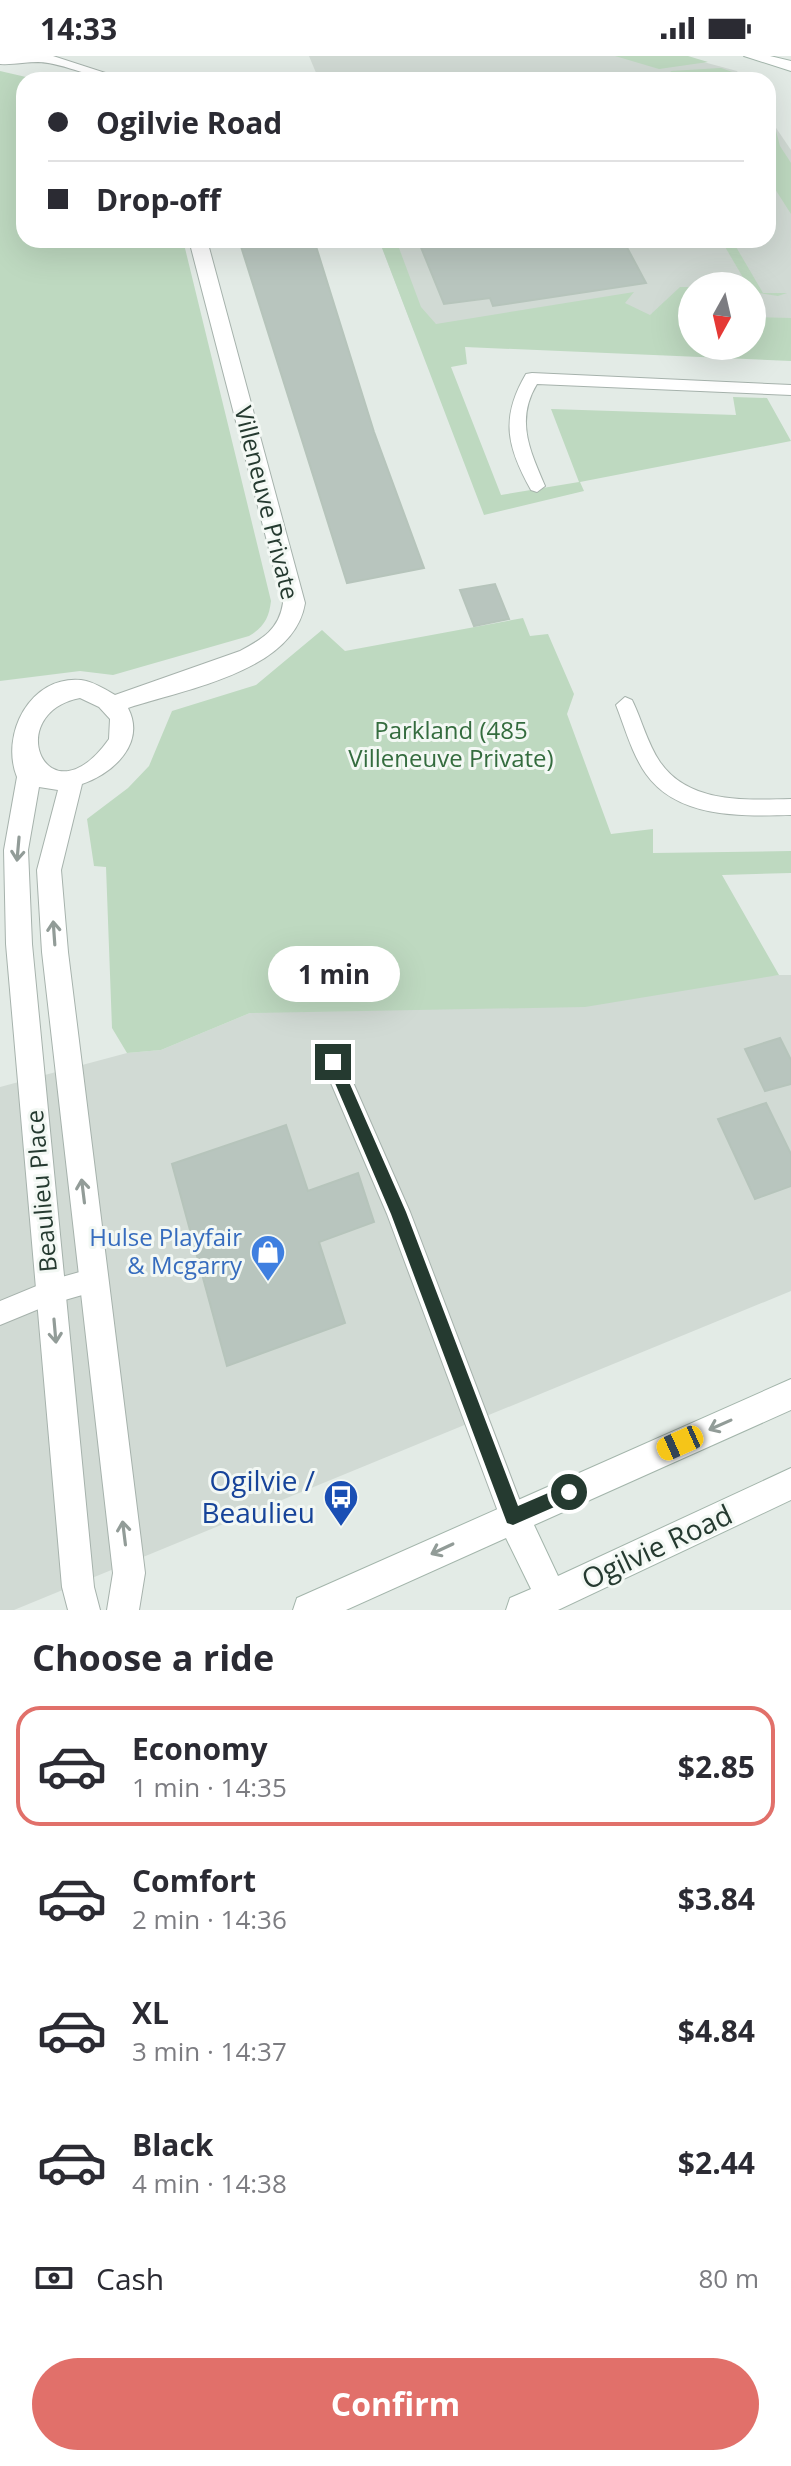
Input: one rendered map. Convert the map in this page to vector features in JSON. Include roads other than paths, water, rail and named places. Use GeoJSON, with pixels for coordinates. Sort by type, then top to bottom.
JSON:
{"type":"FeatureCollection","features":[{"type":"Feature","properties":{"kind":"street"},"geometry":{"type":"LineString","coordinates":[[752,56],[791,66]]}},
{"type":"Feature","properties":{"kind":"street"},"geometry":{"type":"LineString","coordinates":[[0,59],[22,61],[43,57],[93,72]]}},
{"type":"Feature","properties":{"kind":"street","name":"Villeneuve Private"},"geometry":{"type":"LineString","coordinates":[[114,704],[239,659],[279,638],[291,621],[294,603],[200,248]]}},
{"type":"Feature","properties":{"kind":"street"},"geometry":{"type":"LineString","coordinates":[[59,690],[90,691],[114,704],[122,719],[122,738],[112,756],[94,771],[72,779],[49,779],[30,772],[16,760],[6,725],[31,703],[59,690]]}},
{"type":"Feature","properties":{"kind":"street","name":"Beaulieu Place"},"geometry":{"type":"LineString","coordinates":[[30,772],[16,850],[19,944],[78,1587],[84,1610]]}},
{"type":"Feature","properties":{"kind":"street","name":"Beaulieu Place"},"geometry":{"type":"LineString","coordinates":[[72,779],[49,870],[129,1573],[123,1610]]}},
{"type":"Feature","properties":{"kind":"street"},"geometry":{"type":"LineString","coordinates":[[309,1610],[791,1394]]}},
{"type":"Feature","properties":{"kind":"street","name":"Ogilvie Road"},"geometry":{"type":"LineString","coordinates":[[537,1603],[791,1484]]}},
{"type":"Feature","properties":{"kind":"street"},"geometry":{"type":"LineString","coordinates":[[513,1517],[537,1603]]}},
{"type":"Feature","properties":{"kind":"lane"},"geometry":{"type":"LineString","coordinates":[[537,486],[515,438],[518,398],[532,378],[791,390]]}},
{"type":"Feature","properties":{"kind":"lane"},"geometry":{"type":"LineString","coordinates":[[625,705],[654,770],[679,793],[736,808],[791,807]]}},
{"type":"Feature","properties":{"kind":"lane"},"geometry":{"type":"LineString","coordinates":[[333,1062],[398,1212],[513,1517]]}},
{"type":"Feature","properties":{"kind":"lane"},"geometry":{"type":"LineString","coordinates":[[0,1313],[51,1292],[94,1280]]}},
{"type":"Feature","properties":{"kind":"place","name":"Hulse Playfair & Mcgarry"},"geometry":{"type":"Point","coordinates":[268,1283]}},
{"type":"Feature","properties":{"kind":"place","name":"Ogilvie / Beaulieu"},"geometry":{"type":"Point","coordinates":[341,1528]}},
{"type":"Feature","properties":{"kind":"park label","name":"Parkland (485 Villeneuve Private)"},"geometry":{"type":"Point","coordinates":[451,745]}}]}
